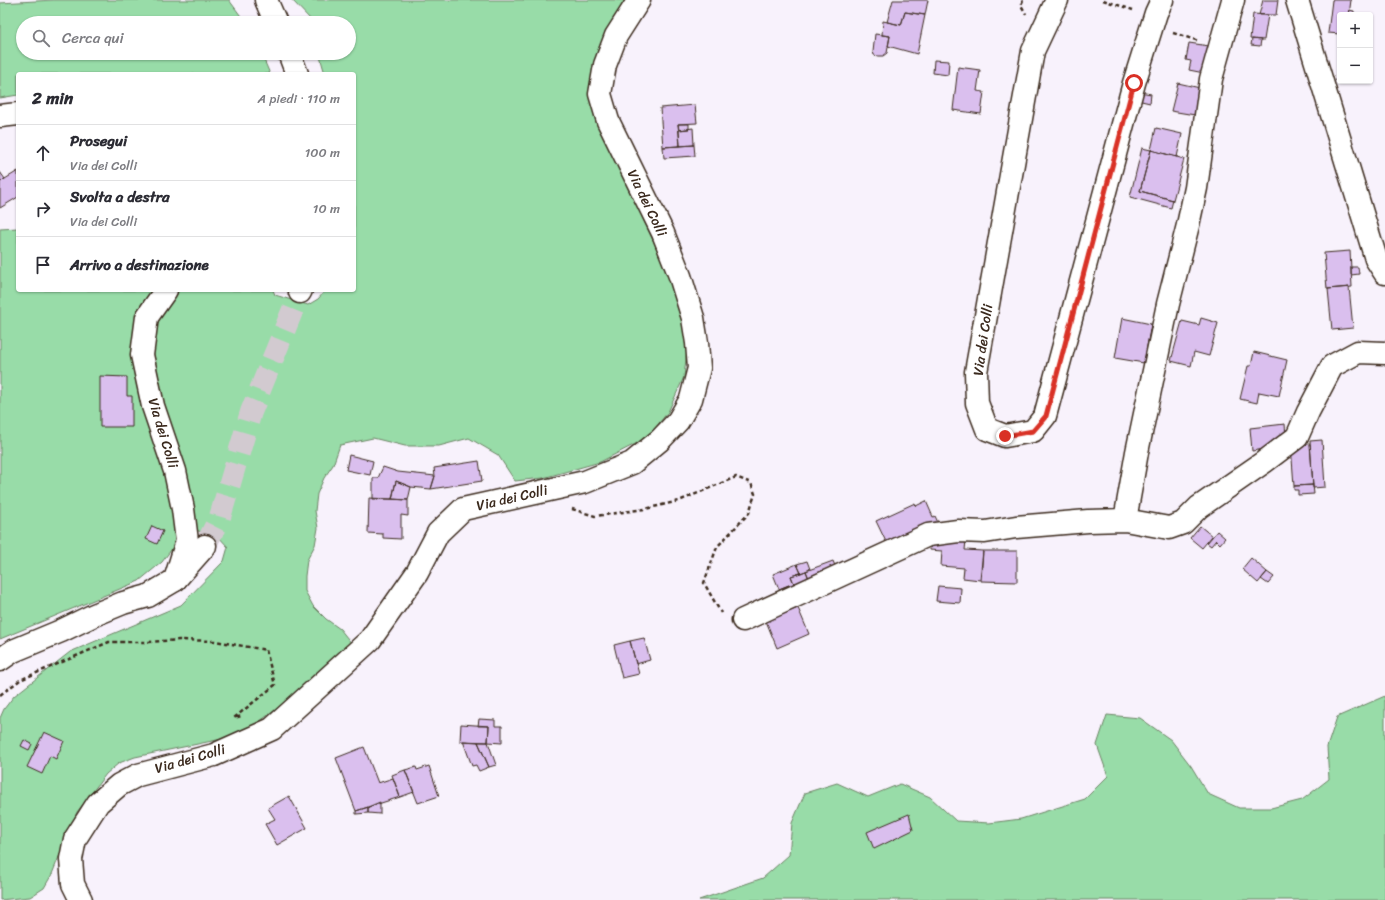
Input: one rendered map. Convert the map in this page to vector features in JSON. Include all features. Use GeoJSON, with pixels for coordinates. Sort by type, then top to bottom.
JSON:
{"type":"FeatureCollection","features":[{"type":"Feature","properties":{"kind":"street"},"geometry":{"type":"LineString","coordinates":[[266,0],[273,16]]}},
{"type":"Feature","properties":{"kind":"street","name":"Via dei Colli"},"geometry":{"type":"LineString","coordinates":[[81,900],[73,884],[71,859],[75,839],[98,803],[119,785],[138,775],[214,755],[272,728],[370,640],[417,573],[438,533],[463,509],[585,482],[632,463],[660,440],[678,421],[691,399],[699,368],[693,318],[680,276],[663,233],[608,121],[600,94],[604,65],[616,36],[639,0]]}},
{"type":"Feature","properties":{"kind":"street","name":"Via dei Colli"},"geometry":{"type":"LineString","coordinates":[[1057,0],[1032,51],[976,372],[977,403],[987,429],[1005,436],[1033,431],[1046,416],[1134,83],[1162,0]]}},
{"type":"Feature","properties":{"kind":"street"},"geometry":{"type":"LineString","coordinates":[[1126,520],[1126,512],[1140,436],[1168,304],[1196,188],[1211,79],[1233,0]]}},
{"type":"Feature","properties":{"kind":"street"},"geometry":{"type":"LineString","coordinates":[[1297,0],[1376,259],[1385,273]]}},
{"type":"Feature","properties":{"kind":"street"},"geometry":{"type":"LineString","coordinates":[[291,60],[296,72]]}},
{"type":"Feature","properties":{"kind":"street"},"geometry":{"type":"LineString","coordinates":[[0,116],[16,114]]}},
{"type":"Feature","properties":{"kind":"street","name":"Via dei Colli"},"geometry":{"type":"LineString","coordinates":[[165,292],[147,316],[142,355],[153,406],[175,471],[183,509],[187,541],[175,580]]}},
{"type":"Feature","properties":{"kind":"street"},"geometry":{"type":"LineString","coordinates":[[743,620],[928,535],[958,531],[985,532],[1016,527],[1088,521],[1126,520],[1169,528],[1183,522],[1199,507],[1297,437],[1332,366],[1358,352],[1385,353]]}},
{"type":"Feature","properties":{"kind":"street"},"geometry":{"type":"LineString","coordinates":[[0,660],[13,651],[61,631],[94,615],[123,603],[148,596],[175,580],[205,546]]}},
{"type":"Feature","properties":{"kind":"path"},"geometry":{"type":"LineString","coordinates":[[1103,0],[1121,5],[1139,14],[1152,26],[1178,36],[1220,47]]}},
{"type":"Feature","properties":{"kind":"path"},"geometry":{"type":"LineString","coordinates":[[570,508],[595,516],[645,509],[679,501],[736,477],[751,483],[755,494],[749,513],[717,547],[704,583],[722,613],[743,620]]}},
{"type":"Feature","properties":{"kind":"path"},"geometry":{"type":"LineString","coordinates":[[0,696],[20,680],[109,642],[179,640],[215,641],[266,650],[275,685],[234,718],[248,714]]}},
{"type":"Feature","properties":{"kind":"green space"},"geometry":{"type":"Polygon","coordinates":[[[54,0],[229,0],[241,16],[16,16],[16,60],[264,60],[269,72],[16,72],[16,95],[0,98],[0,3],[54,0]]]}},
{"type":"Feature","properties":{"kind":"green space"},"geometry":{"type":"Polygon","coordinates":[[[292,0],[644,0],[604,82],[603,126],[643,219],[677,292],[688,340],[684,377],[668,412],[647,438],[600,462],[543,478],[515,481],[498,455],[469,438],[439,446],[405,446],[373,438],[340,445],[333,465],[324,478],[317,494],[315,511],[318,528],[315,545],[307,560],[305,591],[313,606],[326,619],[340,629],[352,644],[308,686],[241,735],[135,757],[119,763],[106,774],[77,812],[52,874],[44,888],[30,897],[0,900],[0,718],[4,709],[14,696],[70,652],[181,605],[224,561],[228,547],[217,535],[194,530],[180,538],[162,562],[139,581],[0,639],[0,229],[16,228],[16,292],[274,292],[275,295],[308,305],[318,299],[324,292],[356,292],[356,72],[324,72],[321,60],[356,60],[356,16],[307,16],[292,0]]]}},
{"type":"Feature","properties":{"kind":"green space"},"geometry":{"type":"Polygon","coordinates":[[[1385,696],[1385,900],[699,900],[763,878],[789,855],[792,823],[805,793],[837,783],[868,797],[900,784],[930,797],[956,821],[989,823],[1021,819],[1085,799],[1108,776],[1097,745],[1107,715],[1140,718],[1171,740],[1191,766],[1208,794],[1239,808],[1271,808],[1302,800],[1329,779],[1327,747],[1337,717],[1385,696]]]}},
{"type":"Feature","properties":{"kind":"building"},"geometry":{"type":"Polygon","coordinates":[[[893,0],[928,0],[925,15],[905,12],[901,25],[887,22],[893,0]]]}},
{"type":"Feature","properties":{"kind":"building"},"geometry":{"type":"Polygon","coordinates":[[[1263,0],[1278,0],[1276,15],[1259,15],[1263,0]]]}},
{"type":"Feature","properties":{"kind":"building"},"geometry":{"type":"Polygon","coordinates":[[[1332,0],[1351,0],[1349,12],[1337,12],[1337,34],[1328,33],[1332,0]]]}},
{"type":"Feature","properties":{"kind":"building"},"geometry":{"type":"Polygon","coordinates":[[[905,12],[925,15],[917,54],[888,46],[890,36],[882,35],[883,21],[901,25],[905,12]]]}},
{"type":"Feature","properties":{"kind":"building"},"geometry":{"type":"Polygon","coordinates":[[[1253,14],[1268,15],[1264,40],[1250,39],[1253,14]]]}},
{"type":"Feature","properties":{"kind":"building"},"geometry":{"type":"Polygon","coordinates":[[[875,34],[890,36],[887,53],[883,56],[874,55],[875,34]]]}},
{"type":"Feature","properties":{"kind":"building"},"geometry":{"type":"Polygon","coordinates":[[[1252,39],[1261,40],[1260,46],[1251,45],[1252,39]]]}},
{"type":"Feature","properties":{"kind":"building"},"geometry":{"type":"Polygon","coordinates":[[[1189,43],[1209,46],[1204,73],[1189,70],[1191,61],[1186,60],[1189,43]]]}},
{"type":"Feature","properties":{"kind":"building"},"geometry":{"type":"Polygon","coordinates":[[[934,60],[949,61],[948,75],[933,73],[934,60]]]}},
{"type":"Feature","properties":{"kind":"building"},"geometry":{"type":"Polygon","coordinates":[[[958,67],[980,70],[977,91],[984,92],[981,114],[953,110],[958,67]]]}},
{"type":"Feature","properties":{"kind":"building"},"geometry":{"type":"Polygon","coordinates":[[[1178,83],[1200,88],[1195,115],[1171,111],[1178,83]]]}},
{"type":"Feature","properties":{"kind":"building"},"geometry":{"type":"Polygon","coordinates":[[[1140,92],[1151,94],[1150,103],[1137,100],[1140,92]]]}},
{"type":"Feature","properties":{"kind":"building"},"geometry":{"type":"Polygon","coordinates":[[[695,105],[697,123],[678,124],[680,146],[663,147],[660,108],[695,105]]]}},
{"type":"Feature","properties":{"kind":"building"},"geometry":{"type":"Polygon","coordinates":[[[678,124],[689,124],[689,129],[679,130],[678,124]]]}},
{"type":"Feature","properties":{"kind":"building"},"geometry":{"type":"Polygon","coordinates":[[[693,128],[694,145],[680,146],[679,130],[693,128]]]}},
{"type":"Feature","properties":{"kind":"building"},"geometry":{"type":"Polygon","coordinates":[[[1156,128],[1182,134],[1177,157],[1151,150],[1156,128]]]}},
{"type":"Feature","properties":{"kind":"building"},"geometry":{"type":"Polygon","coordinates":[[[694,145],[695,156],[664,158],[663,147],[694,145]]]}},
{"type":"Feature","properties":{"kind":"building"},"geometry":{"type":"Polygon","coordinates":[[[1142,148],[1151,150],[1140,191],[1173,200],[1171,208],[1130,197],[1142,148]]]}},
{"type":"Feature","properties":{"kind":"building"},"geometry":{"type":"Polygon","coordinates":[[[1151,150],[1184,159],[1173,200],[1140,191],[1151,150]]]}},
{"type":"Feature","properties":{"kind":"building"},"geometry":{"type":"Polygon","coordinates":[[[0,172],[5,179],[0,182],[0,172]]]}},
{"type":"Feature","properties":{"kind":"building"},"geometry":{"type":"Polygon","coordinates":[[[16,172],[16,198],[0,208],[0,182],[16,172]]]}},
{"type":"Feature","properties":{"kind":"building"},"geometry":{"type":"Polygon","coordinates":[[[1350,251],[1352,287],[1327,289],[1324,253],[1350,251]]]}},
{"type":"Feature","properties":{"kind":"building"},"geometry":{"type":"Polygon","coordinates":[[[1351,267],[1358,267],[1359,274],[1351,275],[1351,267]]]}},
{"type":"Feature","properties":{"kind":"building"},"geometry":{"type":"Polygon","coordinates":[[[1349,287],[1353,328],[1332,330],[1328,289],[1349,287]]]}},
{"type":"Feature","properties":{"kind":"building"},"geometry":{"type":"Polygon","coordinates":[[[1122,318],[1151,324],[1144,363],[1115,358],[1122,318]]]}},
{"type":"Feature","properties":{"kind":"building"},"geometry":{"type":"Polygon","coordinates":[[[1201,318],[1218,323],[1209,356],[1194,352],[1191,366],[1171,361],[1182,321],[1199,325],[1201,318]]]}},
{"type":"Feature","properties":{"kind":"building"},"geometry":{"type":"Polygon","coordinates":[[[1254,352],[1287,360],[1279,396],[1259,392],[1257,403],[1240,399],[1248,366],[1251,366],[1254,352]]]}},
{"type":"Feature","properties":{"kind":"building"},"geometry":{"type":"Polygon","coordinates":[[[100,376],[127,377],[127,396],[132,396],[132,427],[100,427],[100,376]]]}},
{"type":"Feature","properties":{"kind":"building"},"geometry":{"type":"Polygon","coordinates":[[[1285,424],[1286,437],[1271,448],[1252,451],[1250,428],[1285,424]]]}},
{"type":"Feature","properties":{"kind":"building"},"geometry":{"type":"Polygon","coordinates":[[[1322,440],[1325,487],[1313,488],[1310,441],[1322,440]]]}},
{"type":"Feature","properties":{"kind":"building"},"geometry":{"type":"Polygon","coordinates":[[[1310,444],[1313,485],[1294,486],[1291,445],[1310,444]]]}},
{"type":"Feature","properties":{"kind":"building"},"geometry":{"type":"Polygon","coordinates":[[[349,455],[373,461],[370,475],[346,470],[349,455]]]}},
{"type":"Feature","properties":{"kind":"building"},"geometry":{"type":"Polygon","coordinates":[[[479,461],[482,481],[431,489],[435,476],[434,468],[479,461]]]}},
{"type":"Feature","properties":{"kind":"building"},"geometry":{"type":"Polygon","coordinates":[[[383,467],[398,472],[435,476],[431,489],[411,487],[396,481],[392,499],[373,499],[373,478],[378,478],[383,467]]]}},
{"type":"Feature","properties":{"kind":"building"},"geometry":{"type":"Polygon","coordinates":[[[396,481],[411,487],[408,500],[392,499],[396,481]]]}},
{"type":"Feature","properties":{"kind":"building"},"geometry":{"type":"Polygon","coordinates":[[[1313,485],[1314,494],[1298,495],[1298,490],[1294,490],[1294,486],[1313,485]]]}},
{"type":"Feature","properties":{"kind":"building"},"geometry":{"type":"Polygon","coordinates":[[[369,498],[408,500],[408,516],[401,515],[401,539],[383,538],[383,534],[368,533],[369,498]]]}},
{"type":"Feature","properties":{"kind":"building"},"geometry":{"type":"Polygon","coordinates":[[[926,501],[933,517],[935,516],[940,527],[888,546],[876,521],[915,503],[916,506],[926,501]]]}},
{"type":"Feature","properties":{"kind":"building"},"geometry":{"type":"Polygon","coordinates":[[[152,526],[163,531],[157,544],[146,539],[152,526]]]}},
{"type":"Feature","properties":{"kind":"building"},"geometry":{"type":"Polygon","coordinates":[[[1200,526],[1212,536],[1202,548],[1190,538],[1200,526]]]}},
{"type":"Feature","properties":{"kind":"building"},"geometry":{"type":"Polygon","coordinates":[[[1217,531],[1225,538],[1220,544],[1216,540],[1211,546],[1207,543],[1217,531]]]}},
{"type":"Feature","properties":{"kind":"building"},"geometry":{"type":"Polygon","coordinates":[[[966,540],[965,550],[983,551],[980,580],[963,578],[964,568],[941,566],[942,551],[930,550],[931,541],[966,540]]]}},
{"type":"Feature","properties":{"kind":"building"},"geometry":{"type":"Polygon","coordinates":[[[983,551],[1017,551],[1017,582],[981,581],[983,551]]]}},
{"type":"Feature","properties":{"kind":"building"},"geometry":{"type":"Polygon","coordinates":[[[1251,558],[1267,572],[1258,583],[1242,569],[1251,558]]]}},
{"type":"Feature","properties":{"kind":"building"},"geometry":{"type":"Polygon","coordinates":[[[807,561],[810,569],[801,573],[797,564],[807,561]]]}},
{"type":"Feature","properties":{"kind":"building"},"geometry":{"type":"Polygon","coordinates":[[[833,561],[838,573],[811,584],[806,571],[833,561]]]}},
{"type":"Feature","properties":{"kind":"building"},"geometry":{"type":"Polygon","coordinates":[[[797,564],[801,573],[791,576],[796,589],[791,591],[789,585],[779,589],[773,574],[797,564]]]}},
{"type":"Feature","properties":{"kind":"building"},"geometry":{"type":"Polygon","coordinates":[[[806,571],[812,586],[797,591],[791,576],[806,571]]]}},
{"type":"Feature","properties":{"kind":"building"},"geometry":{"type":"Polygon","coordinates":[[[1267,572],[1274,577],[1268,584],[1261,579],[1267,572]]]}},
{"type":"Feature","properties":{"kind":"building"},"geometry":{"type":"Polygon","coordinates":[[[789,585],[792,594],[782,597],[779,589],[789,585]]]}},
{"type":"Feature","properties":{"kind":"building"},"geometry":{"type":"Polygon","coordinates":[[[938,586],[961,588],[960,603],[936,601],[938,586]]]}},
{"type":"Feature","properties":{"kind":"building"},"geometry":{"type":"Polygon","coordinates":[[[798,608],[809,634],[777,648],[766,621],[798,608]]]}},
{"type":"Feature","properties":{"kind":"building"},"geometry":{"type":"Polygon","coordinates":[[[644,638],[650,660],[636,664],[630,641],[644,638]]]}},
{"type":"Feature","properties":{"kind":"building"},"geometry":{"type":"Polygon","coordinates":[[[630,641],[639,674],[622,678],[614,645],[630,641]]]}},
{"type":"Feature","properties":{"kind":"building"},"geometry":{"type":"Polygon","coordinates":[[[479,719],[495,720],[495,726],[502,726],[502,743],[488,742],[489,726],[478,726],[479,719]]]}},
{"type":"Feature","properties":{"kind":"building"},"geometry":{"type":"Polygon","coordinates":[[[461,724],[489,726],[488,742],[460,741],[461,724]]]}},
{"type":"Feature","properties":{"kind":"building"},"geometry":{"type":"Polygon","coordinates":[[[44,732],[64,741],[56,759],[50,756],[42,774],[27,767],[44,732]]]}},
{"type":"Feature","properties":{"kind":"building"},"geometry":{"type":"Polygon","coordinates":[[[24,740],[32,744],[29,750],[21,746],[24,740]]]}},
{"type":"Feature","properties":{"kind":"building"},"geometry":{"type":"Polygon","coordinates":[[[463,741],[478,742],[489,767],[479,771],[476,765],[472,766],[463,741]]]}},
{"type":"Feature","properties":{"kind":"building"},"geometry":{"type":"Polygon","coordinates":[[[478,742],[488,742],[496,765],[489,767],[478,742]]]}},
{"type":"Feature","properties":{"kind":"building"},"geometry":{"type":"Polygon","coordinates":[[[364,747],[378,783],[393,778],[400,797],[356,811],[336,758],[364,747]]]}},
{"type":"Feature","properties":{"kind":"building"},"geometry":{"type":"Polygon","coordinates":[[[429,766],[439,796],[418,803],[405,770],[416,767],[417,770],[429,766]]]}},
{"type":"Feature","properties":{"kind":"building"},"geometry":{"type":"Polygon","coordinates":[[[405,770],[414,792],[400,797],[392,775],[405,770]]]}},
{"type":"Feature","properties":{"kind":"building"},"geometry":{"type":"Polygon","coordinates":[[[289,796],[307,828],[277,845],[265,824],[275,819],[268,808],[289,796]]]}},
{"type":"Feature","properties":{"kind":"building"},"geometry":{"type":"Polygon","coordinates":[[[380,802],[380,814],[368,813],[368,807],[380,802]]]}},
{"type":"Feature","properties":{"kind":"building"},"geometry":{"type":"Polygon","coordinates":[[[368,807],[368,813],[356,814],[356,811],[368,807]]]}},
{"type":"Feature","properties":{"kind":"building"},"geometry":{"type":"Polygon","coordinates":[[[909,814],[913,830],[874,849],[867,832],[909,814]]]}},
{"type":"Feature","properties":{"kind":"tunnel"},"geometry":{"type":"LineString","coordinates":[[205,546],[220,517],[251,412],[300,292]]}},
{"type":"Feature","properties":{"kind":"route"},"geometry":{"type":"LineString","coordinates":[[1005,436],[1033,431],[1046,416],[1134,83]]}}]}
